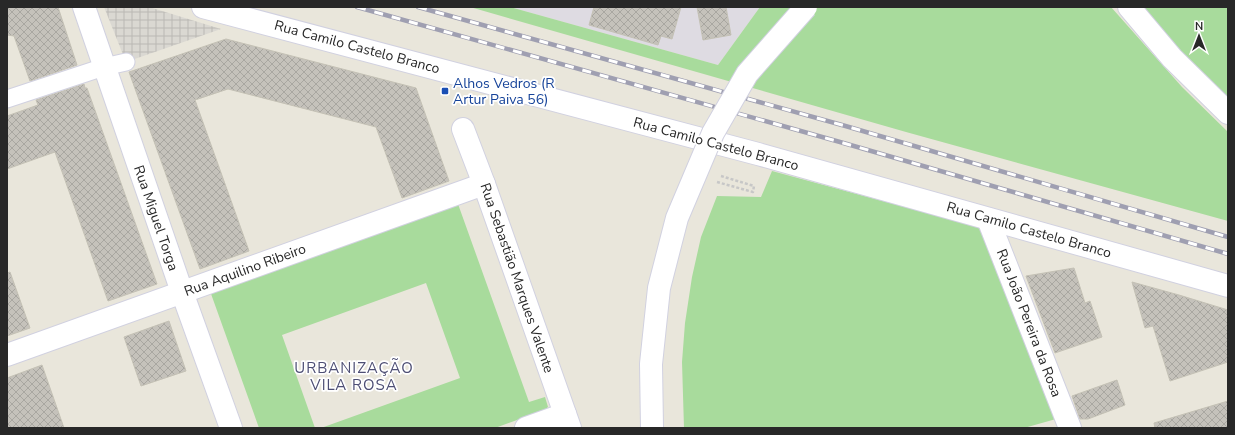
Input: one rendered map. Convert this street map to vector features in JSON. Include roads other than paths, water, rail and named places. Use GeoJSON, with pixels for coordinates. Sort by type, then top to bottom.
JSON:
{"type":"FeatureCollection","features":[{"type":"Feature","properties":{"kind":"street","name":"Rua Miguel Torga"},"geometry":{"type":"LineString","coordinates":[[84,7],[182,292],[231,428]]}},
{"type":"Feature","properties":{"kind":"street","name":"Rua Camilo Castelo Branco"},"geometry":{"type":"LineString","coordinates":[[203,7],[750,152],[1228,286]]}},
{"type":"Feature","properties":{"kind":"street"},"geometry":{"type":"LineString","coordinates":[[652,428],[651,364],[659,288],[677,218],[713,133],[747,74],[806,7]]}},
{"type":"Feature","properties":{"kind":"street"},"geometry":{"type":"LineString","coordinates":[[1129,7],[1172,58],[1228,113]]}},
{"type":"Feature","properties":{"kind":"street"},"geometry":{"type":"LineString","coordinates":[[7,99],[104,67],[126,62]]}},
{"type":"Feature","properties":{"kind":"street","name":"Rua Sebastião Marques Valente"},"geometry":{"type":"LineString","coordinates":[[463,129],[484,184],[567,421]]}},
{"type":"Feature","properties":{"kind":"street","name":"Rua Aquilino Ribeiro"},"geometry":{"type":"LineString","coordinates":[[7,355],[484,184]]}},
{"type":"Feature","properties":{"kind":"street","name":"Rua João Pereira da Rosa"},"geometry":{"type":"LineString","coordinates":[[988,219],[1070,428]]}},
{"type":"Feature","properties":{"kind":"street"},"geometry":{"type":"LineString","coordinates":[[526,428],[567,421]]}},
{"type":"Feature","properties":{"kind":"railway"},"geometry":{"type":"LineString","coordinates":[[357,7],[840,142],[1228,254]]}},
{"type":"Feature","properties":{"kind":"railway"},"geometry":{"type":"LineString","coordinates":[[418,7],[842,125],[1228,237]]}},
{"type":"Feature","properties":{"kind":"place","name":"Alhos Vedros (R Artur Paiva 56)"},"geometry":{"type":"Point","coordinates":[445,91]}},
{"type":"Feature","properties":{"kind":"district","name":"URBANIZAÇÃO VILA ROSA"},"geometry":{"type":"Point","coordinates":[354,376]}}]}
